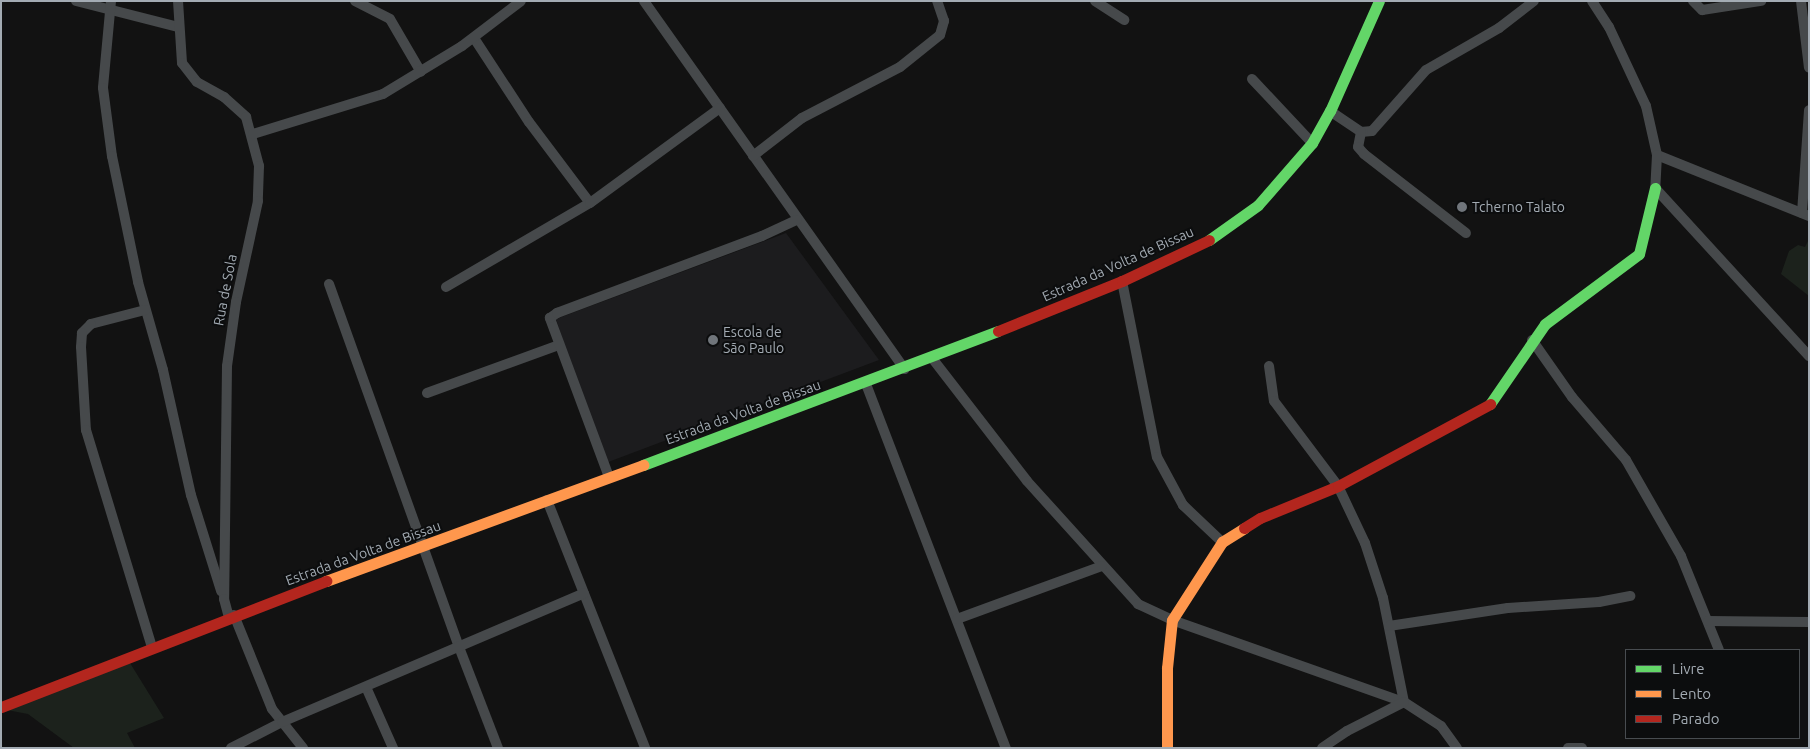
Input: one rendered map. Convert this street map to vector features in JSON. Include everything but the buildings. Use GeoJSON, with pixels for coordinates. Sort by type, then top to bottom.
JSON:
{"type":"FeatureCollection","features":[{"type":"Feature","properties":{"kind":"main road","name":"Estrada da Volta de Bissau"},"geometry":{"type":"LineString","coordinates":[[1,706],[232,617],[424,548],[608,477],[905,369],[1122,281],[1210,239],[1234,224],[1285,177],[1312,143],[1330,110],[1379,1]]}},
{"type":"Feature","properties":{"kind":"main road"},"geometry":{"type":"LineString","coordinates":[[1167,748],[1167,668],[1172,620],[1222,542],[1260,518],[1338,486],[1482,411],[1493,402],[1532,340],[1546,324],[1580,295],[1639,254],[1655,188]]}},
{"type":"Feature","properties":{"kind":"street"},"geometry":{"type":"LineString","coordinates":[[76,1],[111,5],[178,27]]}},
{"type":"Feature","properties":{"kind":"street","name":"Rua de Sola"},"geometry":{"type":"LineString","coordinates":[[178,1],[179,52],[188,74],[237,106],[246,117],[253,134],[259,166],[258,202],[236,302],[227,366],[224,599],[272,709],[294,733],[303,748]]}},
{"type":"Feature","properties":{"kind":"street"},"geometry":{"type":"LineString","coordinates":[[355,1],[390,19],[421,72]]}},
{"type":"Feature","properties":{"kind":"street"},"geometry":{"type":"LineString","coordinates":[[253,134],[382,94],[474,38],[521,1]]}},
{"type":"Feature","properties":{"kind":"street"},"geometry":{"type":"LineString","coordinates":[[644,1],[796,220],[905,369]]}},
{"type":"Feature","properties":{"kind":"street"},"geometry":{"type":"LineString","coordinates":[[753,156],[802,118],[900,68],[940,35],[944,21],[937,1]]}},
{"type":"Feature","properties":{"kind":"street"},"geometry":{"type":"LineString","coordinates":[[1095,1],[1124,20]]}},
{"type":"Feature","properties":{"kind":"street"},"geometry":{"type":"LineString","coordinates":[[1330,110],[1361,132],[1372,131],[1426,70],[1499,28],[1534,1]]}},
{"type":"Feature","properties":{"kind":"street"},"geometry":{"type":"LineString","coordinates":[[1592,1],[1609,27],[1646,106],[1657,154],[1655,188],[1809,356]]}},
{"type":"Feature","properties":{"kind":"street"},"geometry":{"type":"LineString","coordinates":[[1693,1],[1702,10],[1761,1]]}},
{"type":"Feature","properties":{"kind":"street"},"geometry":{"type":"LineString","coordinates":[[1801,1],[1809,68]]}},
{"type":"Feature","properties":{"kind":"street"},"geometry":{"type":"LineString","coordinates":[[111,5],[103,88],[106,120],[145,310],[163,370],[191,496],[224,599]]}},
{"type":"Feature","properties":{"kind":"street"},"geometry":{"type":"LineString","coordinates":[[474,38],[529,122],[590,203]]}},
{"type":"Feature","properties":{"kind":"street"},"geometry":{"type":"LineString","coordinates":[[1252,79],[1312,143]]}},
{"type":"Feature","properties":{"kind":"street"},"geometry":{"type":"LineString","coordinates":[[446,287],[590,203],[720,108]]}},
{"type":"Feature","properties":{"kind":"street"},"geometry":{"type":"LineString","coordinates":[[1657,154],[1805,215],[1809,110]]}},
{"type":"Feature","properties":{"kind":"street"},"geometry":{"type":"LineString","coordinates":[[1361,132],[1358,147],[1364,154],[1466,233]]}},
{"type":"Feature","properties":{"kind":"street"},"geometry":{"type":"LineString","coordinates":[[608,477],[550,318],[557,313],[762,236],[796,220]]}},
{"type":"Feature","properties":{"kind":"street"},"geometry":{"type":"LineString","coordinates":[[1122,281],[1157,457],[1183,506],[1222,542]]}},
{"type":"Feature","properties":{"kind":"street"},"geometry":{"type":"LineString","coordinates":[[329,284],[494,746]]}},
{"type":"Feature","properties":{"kind":"street"},"geometry":{"type":"LineString","coordinates":[[145,310],[91,324],[82,333],[81,347],[86,430],[152,647]]}},
{"type":"Feature","properties":{"kind":"street"},"geometry":{"type":"LineString","coordinates":[[1532,340],[1572,397],[1626,460],[1681,556],[1718,649]]}},
{"type":"Feature","properties":{"kind":"street"},"geometry":{"type":"LineString","coordinates":[[427,392],[559,345]]}},
{"type":"Feature","properties":{"kind":"street"},"geometry":{"type":"LineString","coordinates":[[932,358],[1028,481],[1102,566],[1138,604],[1172,620],[1404,702],[1441,726],[1457,748]]}},
{"type":"Feature","properties":{"kind":"street"},"geometry":{"type":"LineString","coordinates":[[1270,366],[1270,389],[1274,401],[1338,486],[1375,571],[1390,626],[1404,702]]}},
{"type":"Feature","properties":{"kind":"street"},"geometry":{"type":"LineString","coordinates":[[866,384],[1006,748]]}},
{"type":"Feature","properties":{"kind":"street"},"geometry":{"type":"LineString","coordinates":[[547,500],[645,748]]}},
{"type":"Feature","properties":{"kind":"street"},"geometry":{"type":"LineString","coordinates":[[957,619],[1102,566]]}},
{"type":"Feature","properties":{"kind":"street"},"geometry":{"type":"LineString","coordinates":[[231,748],[282,722],[584,593]]}},
{"type":"Feature","properties":{"kind":"street"},"geometry":{"type":"LineString","coordinates":[[1390,626],[1508,608],[1630,596]]}},
{"type":"Feature","properties":{"kind":"street"},"geometry":{"type":"LineString","coordinates":[[1708,621],[1809,622]]}},
{"type":"Feature","properties":{"kind":"street"},"geometry":{"type":"LineString","coordinates":[[366,687],[393,748]]}},
{"type":"Feature","properties":{"kind":"street"},"geometry":{"type":"LineString","coordinates":[[1322,748],[1347,731],[1404,702]]}},
{"type":"Feature","properties":{"kind":"street"},"geometry":{"type":"LineString","coordinates":[[1568,748],[1582,748]]}},
{"type":"Feature","properties":{"kind":"shaded area","name":"Escola de São Paulo"},"geometry":{"type":"Polygon","coordinates":[[[786,233],[879,360],[603,464],[556,319],[786,233]]]}},
{"type":"Feature","properties":{"kind":"shaded area"},"geometry":{"type":"Polygon","coordinates":[[[1809,239],[1809,296],[1781,274],[1789,251],[1798,245],[1805,247],[1809,239]]]}},
{"type":"Feature","properties":{"kind":"shaded area"},"geometry":{"type":"Polygon","coordinates":[[[130,663],[164,718],[127,733],[135,748],[74,748],[28,714],[7,710],[130,663]]]}},
{"type":"Feature","properties":{"kind":"traffic: fast"},"geometry":{"type":"LineString","coordinates":[[1209,240],[1258,205],[1312,143],[1330,111],[1379,1]]}},
{"type":"Feature","properties":{"kind":"traffic: fast"},"geometry":{"type":"LineString","coordinates":[[1490,404],[1545,324],[1639,254],[1655,188]]}},
{"type":"Feature","properties":{"kind":"traffic: fast"},"geometry":{"type":"LineString","coordinates":[[643,465],[998,331]]}},
{"type":"Feature","properties":{"kind":"traffic: slow"},"geometry":{"type":"LineString","coordinates":[[326,581],[643,465]]}},
{"type":"Feature","properties":{"kind":"traffic: slow"},"geometry":{"type":"LineString","coordinates":[[1167,748],[1167,668],[1172,620],[1222,542],[1244,528]]}},
{"type":"Feature","properties":{"kind":"traffic: jam"},"geometry":{"type":"LineString","coordinates":[[998,331],[1122,281],[1209,240]]}},
{"type":"Feature","properties":{"kind":"traffic: jam"},"geometry":{"type":"LineString","coordinates":[[1244,528],[1260,518],[1338,486],[1490,404]]}},
{"type":"Feature","properties":{"kind":"traffic: jam"},"geometry":{"type":"LineString","coordinates":[[1,707],[326,581]]}},
{"type":"Feature","properties":{"kind":"place","name":"Tcherno Talato"},"geometry":{"type":"Point","coordinates":[1462,207]}},
{"type":"Feature","properties":{"kind":"place","name":"Escola de São Paulo"},"geometry":{"type":"Point","coordinates":[713,340]}}]}
